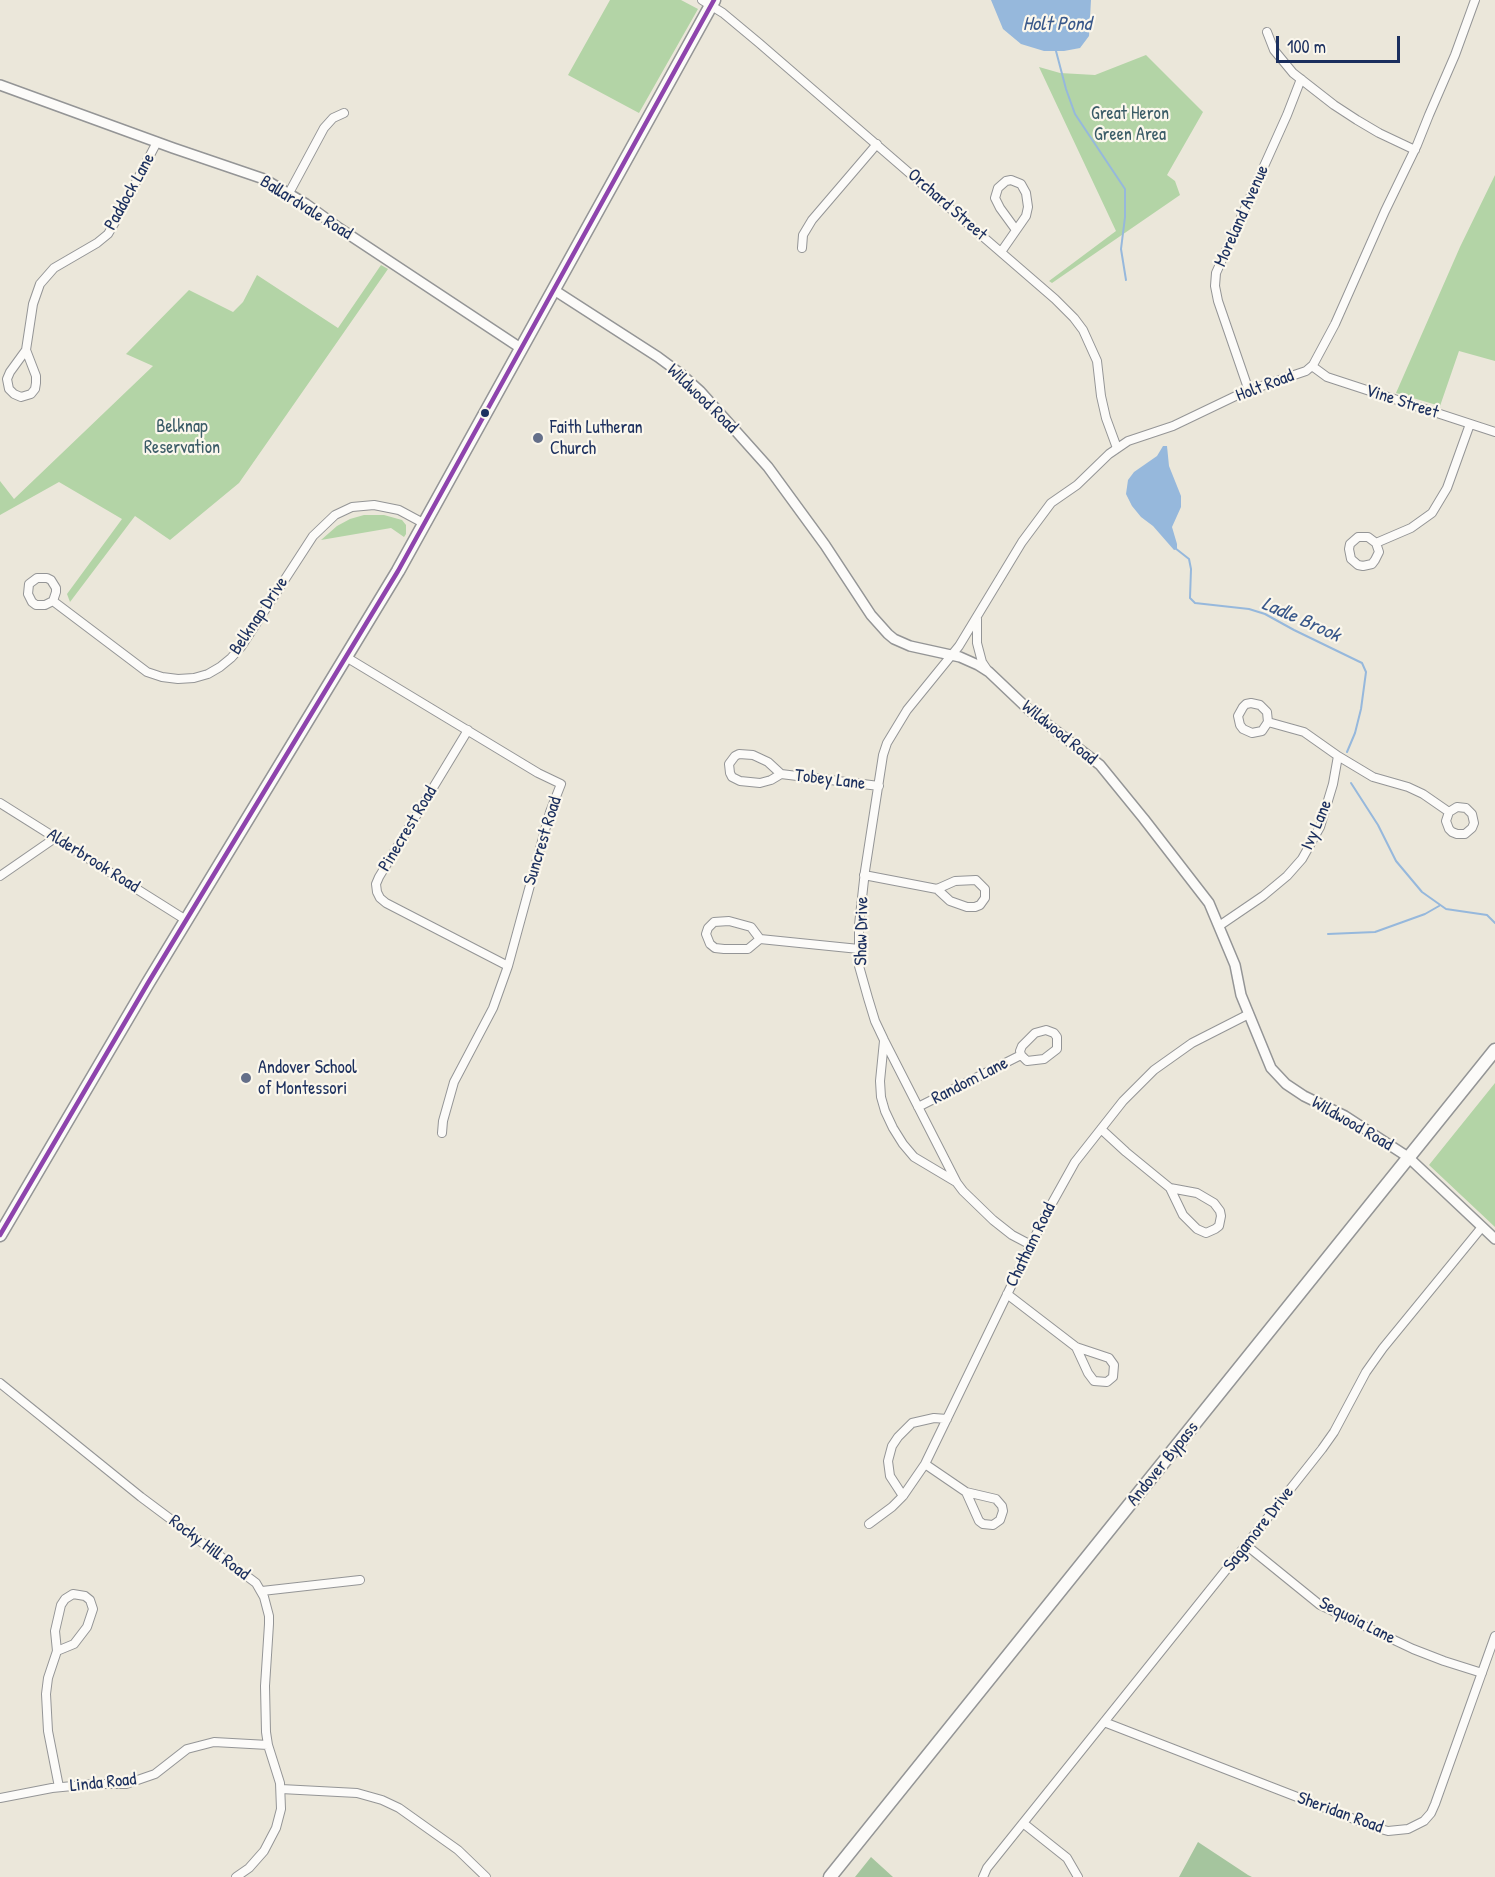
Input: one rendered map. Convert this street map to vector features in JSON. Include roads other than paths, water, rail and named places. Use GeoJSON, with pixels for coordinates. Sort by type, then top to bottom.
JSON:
{"type":"FeatureCollection","features":[{"type":"Feature","properties":{"kind":"main road"},"geometry":{"type":"LineString","coordinates":[[0,1235],[186,920],[425,524],[709,2]]}},
{"type":"Feature","properties":{"kind":"main road","name":"Andover Bypass"},"geometry":{"type":"LineString","coordinates":[[830,1877],[1495,1050]]}},
{"type":"Feature","properties":{"kind":"street","name":"Holt Road"},"geometry":{"type":"LineString","coordinates":[[951,655],[966,636],[1022,542],[1044,511],[1088,476],[1117,448],[1128,441],[1173,426],[1249,391],[1305,371],[1312,366],[1335,324],[1415,150],[1475,0]]}},
{"type":"Feature","properties":{"kind":"street","name":"Orchard Street"},"geometry":{"type":"LineString","coordinates":[[709,2],[1055,299],[1083,330],[1097,361],[1106,418],[1117,448]]}},
{"type":"Feature","properties":{"kind":"street"},"geometry":{"type":"LineString","coordinates":[[1267,32],[1274,50],[1300,79],[1364,124],[1415,150]]}},
{"type":"Feature","properties":{"kind":"street","name":"Moreland Avenue"},"geometry":{"type":"LineString","coordinates":[[1249,391],[1218,301],[1215,286],[1216,273],[1287,115],[1300,79]]}},
{"type":"Feature","properties":{"kind":"street","name":"Ballardvale Road"},"geometry":{"type":"LineString","coordinates":[[0,85],[255,175],[289,193],[522,349]]}},
{"type":"Feature","properties":{"kind":"street"},"geometry":{"type":"LineString","coordinates":[[289,193],[324,128],[333,118],[344,113]]}},
{"type":"Feature","properties":{"kind":"street","name":"Paddock Lane"},"geometry":{"type":"LineString","coordinates":[[26,350],[36,376],[36,383],[31,394],[21,397],[9,389],[7,379],[9,372],[26,350],[33,304],[40,284],[54,268],[108,234],[157,142]]}},
{"type":"Feature","properties":{"kind":"street"},"geometry":{"type":"LineString","coordinates":[[802,248],[803,235],[812,220],[877,144]]}},
{"type":"Feature","properties":{"kind":"street"},"geometry":{"type":"LineString","coordinates":[[1001,252],[1026,216],[1028,201],[1026,193],[1021,184],[1011,180],[998,188],[995,198],[1016,230]]}},
{"type":"Feature","properties":{"kind":"street","name":"Wildwood Road"},"geometry":{"type":"LineString","coordinates":[[554,290],[670,365],[706,397],[768,467],[825,545],[871,615],[888,634],[910,646],[970,660],[989,672],[1029,710],[1090,756],[1108,774],[1209,903],[1235,965],[1241,994],[1271,1068],[1286,1084],[1304,1096],[1345,1116],[1408,1157],[1495,1239]]}},
{"type":"Feature","properties":{"kind":"street","name":"Vine Street"},"geometry":{"type":"LineString","coordinates":[[1312,366],[1327,377],[1495,432]]}},
{"type":"Feature","properties":{"kind":"street"},"geometry":{"type":"LineString","coordinates":[[1376,543],[1418,524],[1426,519],[1438,505],[1447,488],[1470,424]]}},
{"type":"Feature","properties":{"kind":"street","name":"Belknap Drive"},"geometry":{"type":"LineString","coordinates":[[53,601],[147,672],[162,677],[194,678],[220,667],[241,647],[313,536],[335,515],[352,507],[374,505],[399,510],[425,524]]}},
{"type":"Feature","properties":{"kind":"street","name":"Holt Road"},"geometry":{"type":"LineString","coordinates":[[978,614],[977,643],[982,662],[989,672]]}},
{"type":"Feature","properties":{"kind":"street","name":"Shaw Drive"},"geometry":{"type":"LineString","coordinates":[[951,655],[907,710],[892,734],[883,755],[864,875],[858,949],[859,966],[875,1021],[957,1183],[983,1211],[1005,1230],[1031,1245]]}},
{"type":"Feature","properties":{"kind":"street","name":"Suncrest Road"},"geometry":{"type":"LineString","coordinates":[[346,657],[538,773],[561,784],[547,822],[508,966],[493,1008],[454,1082],[443,1120],[442,1133]]}},
{"type":"Feature","properties":{"kind":"street"},"geometry":{"type":"LineString","coordinates":[[1256,703],[1264,707],[1268,722],[1262,731],[1252,733],[1243,729],[1238,716],[1246,704],[1256,703]]}},
{"type":"Feature","properties":{"kind":"street"},"geometry":{"type":"LineString","coordinates":[[1268,722],[1304,732],[1373,777],[1416,790],[1449,812]]}},
{"type":"Feature","properties":{"kind":"street","name":"Pinecrest Road"},"geometry":{"type":"LineString","coordinates":[[468,730],[379,877],[376,884],[377,892],[386,903],[508,966]]}},
{"type":"Feature","properties":{"kind":"street","name":"Tobey Lane"},"geometry":{"type":"LineString","coordinates":[[781,774],[760,783],[740,781],[732,777],[729,764],[739,754],[753,755],[768,762],[781,774],[879,786]]}},
{"type":"Feature","properties":{"kind":"street","name":"Ivy Lane"},"geometry":{"type":"LineString","coordinates":[[1220,926],[1270,891],[1302,859],[1320,827],[1333,784],[1338,756]]}},
{"type":"Feature","properties":{"kind":"street","name":"Alderbrook Road"},"geometry":{"type":"LineString","coordinates":[[0,803],[186,920]]}},
{"type":"Feature","properties":{"kind":"street"},"geometry":{"type":"LineString","coordinates":[[0,876],[56,838]]}},
{"type":"Feature","properties":{"kind":"street"},"geometry":{"type":"LineString","coordinates":[[864,875],[937,889],[950,901],[971,907],[980,905],[986,894],[983,885],[970,879],[955,881],[937,889]]}},
{"type":"Feature","properties":{"kind":"street"},"geometry":{"type":"LineString","coordinates":[[760,939],[752,927],[729,921],[714,922],[706,933],[710,944],[715,948],[724,949],[748,949],[760,939],[858,949]]}},
{"type":"Feature","properties":{"kind":"street","name":"Chatham Road"},"geometry":{"type":"LineString","coordinates":[[869,1524],[903,1496],[925,1464],[1031,1245],[1075,1162],[1123,1101],[1154,1070],[1192,1043],[1249,1014]]}},
{"type":"Feature","properties":{"kind":"street","name":"Random Lane"},"geometry":{"type":"LineString","coordinates":[[1046,1030],[1057,1037],[1057,1049],[1044,1059],[1027,1061],[1021,1055],[1022,1046],[1035,1033],[1046,1030]]}},
{"type":"Feature","properties":{"kind":"street"},"geometry":{"type":"LineString","coordinates":[[884,1040],[880,1080],[881,1097],[893,1128],[914,1156],[928,1167],[957,1183]]}},
{"type":"Feature","properties":{"kind":"street","name":"Random Lane"},"geometry":{"type":"LineString","coordinates":[[918,1107],[1021,1055]]}},
{"type":"Feature","properties":{"kind":"street"},"geometry":{"type":"LineString","coordinates":[[1101,1129],[1170,1188],[1183,1215],[1197,1229],[1206,1233],[1219,1226],[1220,1211],[1210,1200],[1197,1193],[1170,1188]]}},
{"type":"Feature","properties":{"kind":"street","name":"Sagamore Drive"},"geometry":{"type":"LineString","coordinates":[[983,1877],[987,1868],[1334,1432],[1354,1393],[1383,1348],[1482,1227]]}},
{"type":"Feature","properties":{"kind":"street"},"geometry":{"type":"LineString","coordinates":[[1007,1294],[1076,1347],[1109,1358],[1115,1369],[1113,1377],[1107,1382],[1094,1380],[1088,1373],[1076,1347]]}},
{"type":"Feature","properties":{"kind":"street","name":"Rocky Hill Road"},"geometry":{"type":"LineString","coordinates":[[0,1383],[141,1497],[244,1574],[262,1591],[269,1616],[265,1717],[268,1745],[281,1789],[279,1819],[273,1835],[259,1857],[236,1877]]}},
{"type":"Feature","properties":{"kind":"street"},"geometry":{"type":"LineString","coordinates":[[903,1496],[890,1476],[888,1461],[892,1446],[912,1424],[934,1418],[947,1419]]}},
{"type":"Feature","properties":{"kind":"street"},"geometry":{"type":"LineString","coordinates":[[925,1464],[966,1492],[996,1499],[1002,1506],[1003,1516],[993,1525],[983,1524],[979,1521],[966,1492]]}},
{"type":"Feature","properties":{"kind":"street","name":"Sequoia Lane"},"geometry":{"type":"LineString","coordinates":[[1246,1545],[1320,1605],[1413,1649],[1482,1673]]}},
{"type":"Feature","properties":{"kind":"street"},"geometry":{"type":"LineString","coordinates":[[262,1591],[360,1580]]}},
{"type":"Feature","properties":{"kind":"street"},"geometry":{"type":"LineString","coordinates":[[57,1651],[76,1642],[90,1623],[93,1613],[92,1606],[90,1600],[82,1595],[70,1595],[61,1605],[55,1631],[57,1651],[48,1678],[46,1694],[48,1731],[59,1787]]}},
{"type":"Feature","properties":{"kind":"street","name":"Sheridan Road"},"geometry":{"type":"LineString","coordinates":[[1104,1722],[1371,1826],[1398,1832],[1416,1826],[1431,1813],[1495,1636]]}},
{"type":"Feature","properties":{"kind":"street","name":"Linda Road"},"geometry":{"type":"LineString","coordinates":[[0,1798],[59,1787],[126,1784],[155,1774],[187,1749],[213,1742],[268,1745]]}},
{"type":"Feature","properties":{"kind":"street"},"geometry":{"type":"LineString","coordinates":[[281,1789],[357,1793],[382,1800],[399,1808],[458,1850],[486,1877]]}},
{"type":"Feature","properties":{"kind":"street"},"geometry":{"type":"LineString","coordinates":[[1023,1823],[1067,1858],[1078,1877]]}},
{"type":"Feature","properties":{"kind":"water","name":"Holt Pond"},"geometry":{"type":"Polygon","coordinates":[[[991,0],[1091,0],[1089,36],[1080,48],[1064,51],[1044,51],[1021,44],[1003,29],[991,0]]]}},
{"type":"Feature","properties":{"kind":"water"},"geometry":{"type":"Polygon","coordinates":[[[1163,446],[1167,446],[1169,466],[1181,496],[1181,507],[1172,527],[1177,544],[1177,549],[1174,550],[1153,526],[1141,517],[1126,494],[1128,480],[1134,472],[1157,456],[1163,446]]]}},
{"type":"Feature","properties":{"kind":"waterway","name":"Ladle Brook"},"geometry":{"type":"LineString","coordinates":[[1056,51],[1075,114],[1125,189],[1125,217],[1121,249],[1126,280]]}},
{"type":"Feature","properties":{"kind":"waterway","name":"Ladle Brook"},"geometry":{"type":"LineString","coordinates":[[1175,548],[1189,559],[1190,598],[1195,603],[1249,609],[1265,614],[1362,663],[1366,672],[1361,709],[1347,752]]}},
{"type":"Feature","properties":{"kind":"waterway","name":"Ladle Brook"},"geometry":{"type":"LineString","coordinates":[[1351,783],[1378,825],[1396,861],[1422,892],[1446,909],[1487,915],[1495,923]]}},
{"type":"Feature","properties":{"kind":"waterway"},"geometry":{"type":"LineString","coordinates":[[1328,934],[1375,932],[1425,914],[1439,906]]}},
{"type":"Feature","properties":{"kind":"place","name":"Faith Lutheran Church"},"geometry":{"type":"Point","coordinates":[538,438]}},
{"type":"Feature","properties":{"kind":"place","name":"Andover School of Montessori"},"geometry":{"type":"Point","coordinates":[246,1078]}},
{"type":"Feature","properties":{"kind":"park label","name":"Great Heron Green Area"},"geometry":{"type":"Point","coordinates":[1130,124]}},
{"type":"Feature","properties":{"kind":"park label","name":"Belknap Reservation"},"geometry":{"type":"Point","coordinates":[182,437]}}]}
